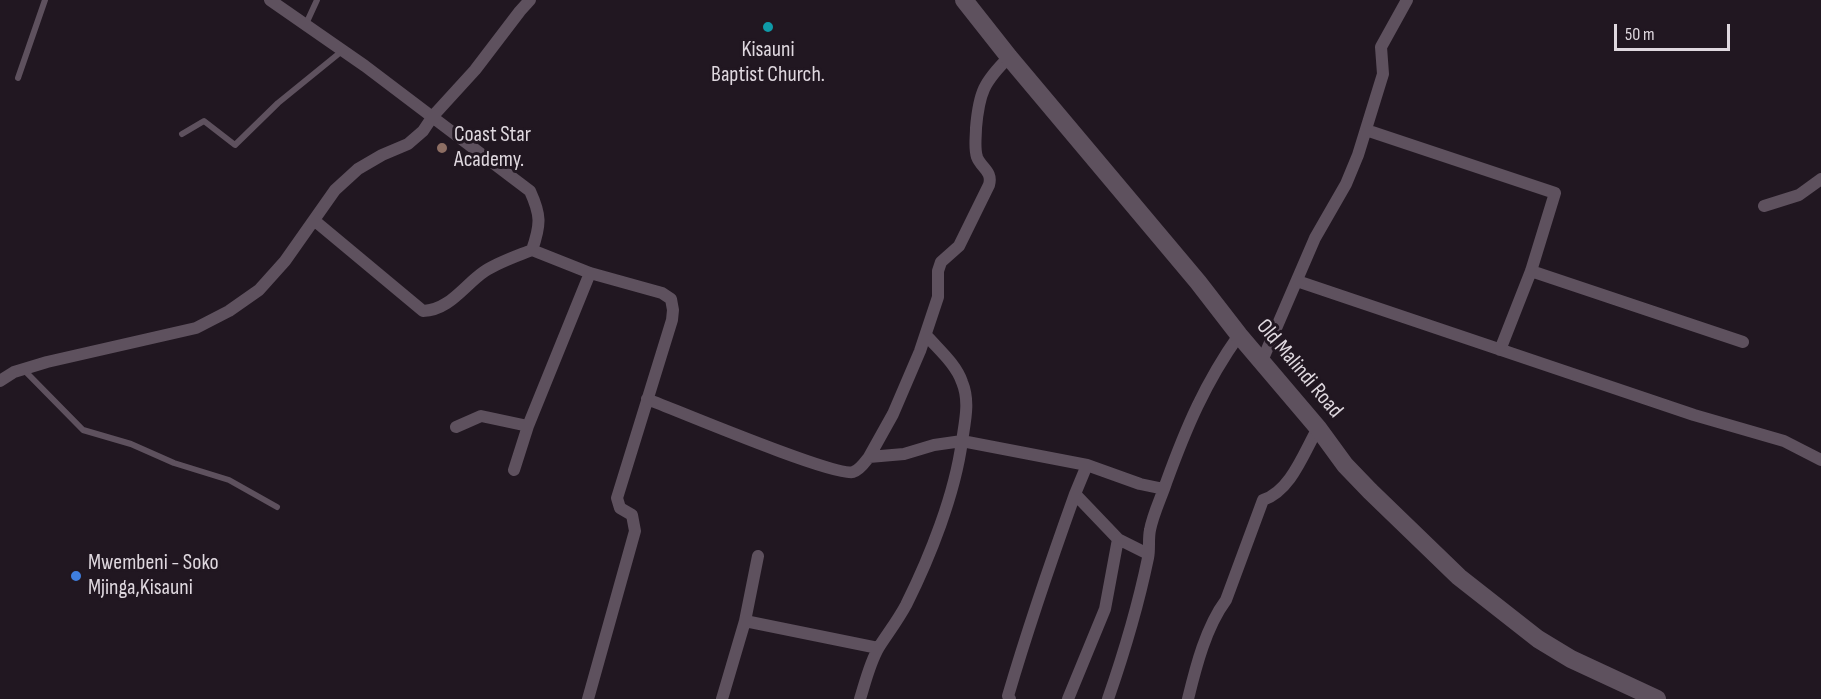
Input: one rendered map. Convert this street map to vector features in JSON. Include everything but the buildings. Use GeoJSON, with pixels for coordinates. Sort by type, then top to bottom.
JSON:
{"type":"FeatureCollection","features":[{"type":"Feature","properties":{"kind":"main road","name":"Old Malindi Road"},"geometry":{"type":"LineString","coordinates":[[964,0],[1318,428],[1345,465],[1370,491],[1459,577],[1538,639],[1571,660],[1658,699]]}},
{"type":"Feature","properties":{"kind":"street"},"geometry":{"type":"LineString","coordinates":[[270,0],[343,50],[530,190],[539,210],[538,232],[532,250]]}},
{"type":"Feature","properties":{"kind":"street"},"geometry":{"type":"LineString","coordinates":[[0,381],[14,372],[47,362],[196,328],[229,311],[259,290],[285,261],[336,190],[358,169],[408,144],[423,131],[530,0]]}},
{"type":"Feature","properties":{"kind":"street"},"geometry":{"type":"LineString","coordinates":[[1262,361],[1315,238],[1346,183],[1366,130],[1383,74],[1381,47],[1407,0]]}},
{"type":"Feature","properties":{"kind":"street"},"geometry":{"type":"LineString","coordinates":[[647,399],[842,472],[853,472],[862,466],[870,457],[893,414],[926,335],[938,297],[938,272],[941,262],[959,246],[989,185],[991,178],[976,151],[978,110],[982,92],[992,75],[1009,57]]}},
{"type":"Feature","properties":{"kind":"street"},"geometry":{"type":"LineString","coordinates":[[1366,130],[1555,193],[1530,271],[1500,350]]}},
{"type":"Feature","properties":{"kind":"street"},"geometry":{"type":"LineString","coordinates":[[1764,206],[1799,195],[1821,179]]}},
{"type":"Feature","properties":{"kind":"street"},"geometry":{"type":"LineString","coordinates":[[315,220],[423,311],[434,310],[454,298],[485,271],[532,250],[590,273],[662,293],[670,299],[673,310],[672,320],[617,498],[620,508],[633,515],[635,531],[588,699]]}},
{"type":"Feature","properties":{"kind":"street"},"geometry":{"type":"LineString","coordinates":[[1530,271],[1743,342]]}},
{"type":"Feature","properties":{"kind":"street"},"geometry":{"type":"LineString","coordinates":[[514,470],[528,426],[590,273]]}},
{"type":"Feature","properties":{"kind":"street"},"geometry":{"type":"LineString","coordinates":[[1297,281],[1694,415],[1785,441],[1821,460]]}},
{"type":"Feature","properties":{"kind":"street"},"geometry":{"type":"LineString","coordinates":[[860,699],[878,648],[895,625],[940,525],[958,468],[966,416],[966,394],[957,371],[926,335]]}},
{"type":"Feature","properties":{"kind":"street"},"geometry":{"type":"LineString","coordinates":[[1108,699],[1126,645],[1149,554],[1150,531],[1164,489],[1200,398],[1217,365],[1239,335]]}},
{"type":"Feature","properties":{"kind":"street"},"geometry":{"type":"LineString","coordinates":[[456,427],[481,416],[528,426]]}},
{"type":"Feature","properties":{"kind":"street"},"geometry":{"type":"LineString","coordinates":[[1188,699],[1194,674],[1218,612],[1226,600],[1263,500],[1273,497],[1287,483],[1318,428]]}},
{"type":"Feature","properties":{"kind":"street"},"geometry":{"type":"LineString","coordinates":[[870,457],[904,453],[962,441],[1087,465],[1140,484],[1164,489]]}},
{"type":"Feature","properties":{"kind":"street"},"geometry":{"type":"LineString","coordinates":[[1010,699],[1008,696],[1054,549],[1087,465]]}},
{"type":"Feature","properties":{"kind":"street"},"geometry":{"type":"LineString","coordinates":[[1075,494],[1118,539],[1149,554]]}},
{"type":"Feature","properties":{"kind":"street"},"geometry":{"type":"LineString","coordinates":[[1068,699],[1105,609],[1118,539]]}},
{"type":"Feature","properties":{"kind":"street"},"geometry":{"type":"LineString","coordinates":[[722,699],[745,621],[758,556]]}},
{"type":"Feature","properties":{"kind":"street"},"geometry":{"type":"LineString","coordinates":[[745,621],[878,648]]}},
{"type":"Feature","properties":{"kind":"lane"},"geometry":{"type":"LineString","coordinates":[[18,78],[45,0]]}},
{"type":"Feature","properties":{"kind":"lane"},"geometry":{"type":"LineString","coordinates":[[306,24],[317,0]]}},
{"type":"Feature","properties":{"kind":"lane"},"geometry":{"type":"LineString","coordinates":[[182,134],[204,121],[235,146],[278,103],[343,50]]}},
{"type":"Feature","properties":{"kind":"lane"},"geometry":{"type":"LineString","coordinates":[[23,369],[83,430],[131,444],[174,464],[229,480],[277,507]]}},
{"type":"Feature","properties":{"kind":"place","name":"Kisauni Baptist Church."},"geometry":{"type":"Point","coordinates":[768,27]}},
{"type":"Feature","properties":{"kind":"place","name":"Coast Star Academy."},"geometry":{"type":"Point","coordinates":[442,148]}},
{"type":"Feature","properties":{"kind":"place","name":"Mwembeni - Soko Mjinga,Kisauni"},"geometry":{"type":"Point","coordinates":[76,576]}}]}
